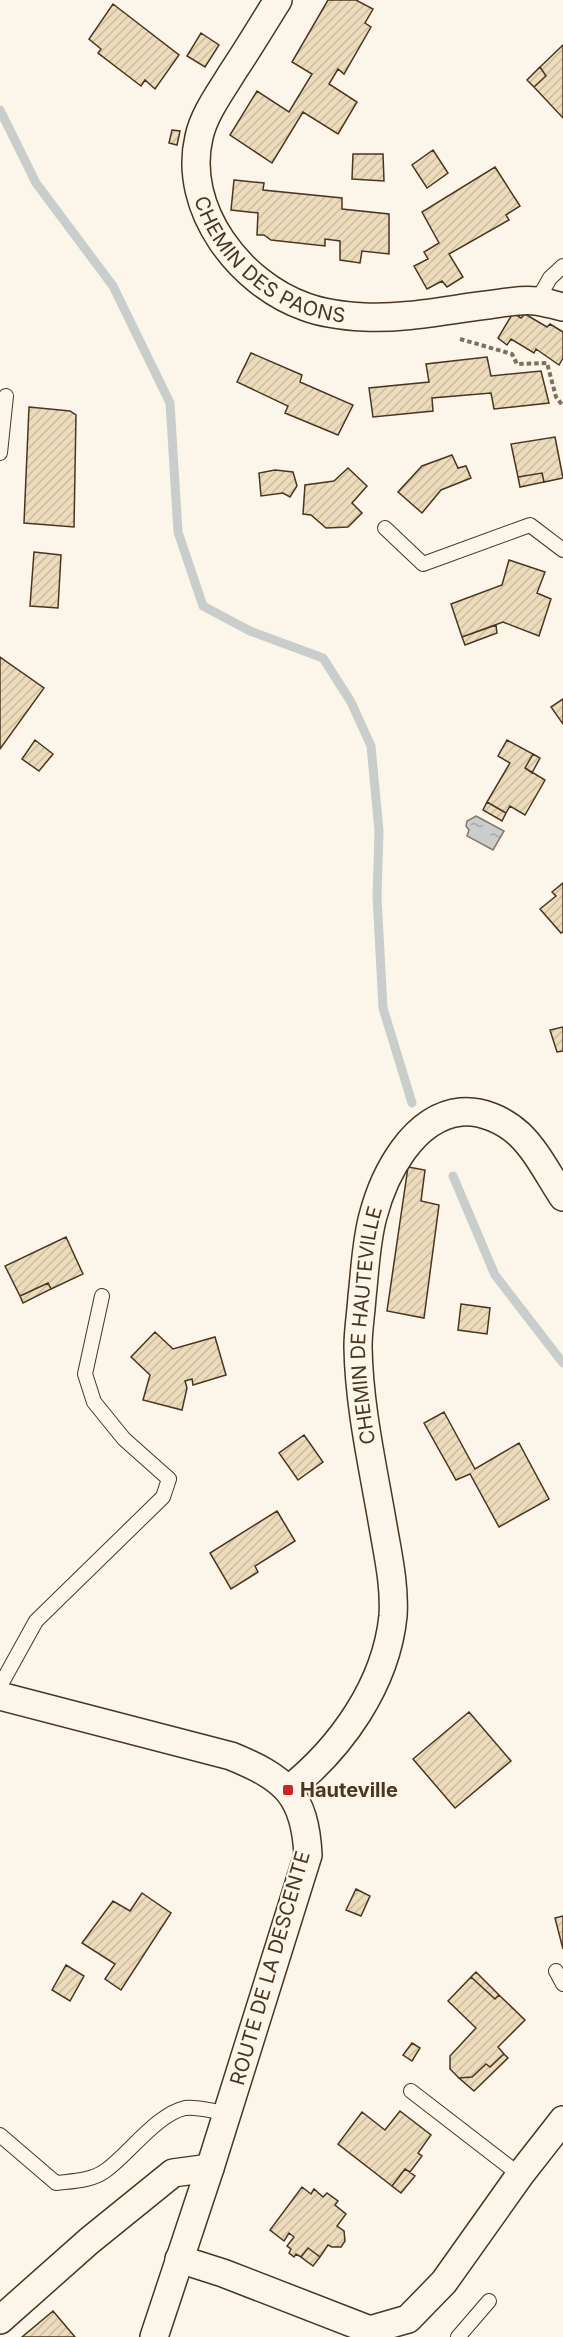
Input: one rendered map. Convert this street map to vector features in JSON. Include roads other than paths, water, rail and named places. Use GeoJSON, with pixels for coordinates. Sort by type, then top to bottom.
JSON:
{"type":"FeatureCollection","features":[{"type":"Feature","properties":{"kind":"street","name":"CHEMIN DES PAONS"},"geometry":{"type":"LineString","coordinates":[[278,0],[212,105],[199,136],[195,165],[199,193],[211,224],[229,251],[249,273],[275,291],[305,307],[334,315],[367,317],[408,315],[518,301],[537,301],[563,308]]}},
{"type":"Feature","properties":{"kind":"street","name":"CHEMIN DE HAUTEVILLE"},"geometry":{"type":"LineString","coordinates":[[288,1790],[309,1774],[340,1741],[369,1693],[383,1658],[393,1616],[392,1580],[363,1412],[358,1346],[372,1217],[390,1170],[421,1129],[447,1114],[474,1111],[498,1120],[519,1134],[563,1197]]}},
{"type":"Feature","properties":{"kind":"street","name":"ROUTE DE LA DESCENTE"},"geometry":{"type":"LineString","coordinates":[[0,1696],[231,1756],[263,1769],[288,1790],[301,1809],[306,1828],[308,1855],[210,2168],[154,2337]]}},
{"type":"Feature","properties":{"kind":"street"},"geometry":{"type":"LineString","coordinates":[[179,2259],[223,2272],[370,2330],[408,2319],[444,2282],[520,2175],[563,2120]]}},
{"type":"Feature","properties":{"kind":"street"},"geometry":{"type":"LineString","coordinates":[[0,2320],[89,2241],[173,2173],[210,2168]]}},
{"type":"Feature","properties":{"kind":"lane"},"geometry":{"type":"LineString","coordinates":[[537,301],[550,278],[563,266]]}},
{"type":"Feature","properties":{"kind":"lane"},"geometry":{"type":"LineString","coordinates":[[0,453],[6,396]]}},
{"type":"Feature","properties":{"kind":"lane"},"geometry":{"type":"LineString","coordinates":[[385,528],[423,564],[530,525],[563,550]]}},
{"type":"Feature","properties":{"kind":"lane"},"geometry":{"type":"LineString","coordinates":[[0,1686],[36,1621],[163,1497],[170,1479],[124,1439],[94,1402],[85,1374],[102,1296]]}},
{"type":"Feature","properties":{"kind":"lane"},"geometry":{"type":"LineString","coordinates":[[556,1971],[563,1984]]}},
{"type":"Feature","properties":{"kind":"lane"},"geometry":{"type":"LineString","coordinates":[[411,2091],[520,2175]]}},
{"type":"Feature","properties":{"kind":"lane"},"geometry":{"type":"LineString","coordinates":[[0,2135],[56,2183],[88,2179],[105,2171],[142,2136],[172,2113],[187,2108],[227,2113]]}},
{"type":"Feature","properties":{"kind":"lane"},"geometry":{"type":"LineString","coordinates":[[458,2337],[489,2301]]}},
{"type":"Feature","properties":{"kind":"water"},"geometry":{"type":"Polygon","coordinates":[[[476,816],[504,831],[493,850],[467,836],[469,830],[466,826],[467,821],[476,816]]]}},
{"type":"Feature","properties":{"kind":"waterway"},"geometry":{"type":"LineString","coordinates":[[0,110],[36,183],[113,286],[170,403],[178,532],[203,606],[250,631],[323,658],[351,702],[371,746],[379,831],[377,897],[383,1008],[412,1103]]}},
{"type":"Feature","properties":{"kind":"waterway"},"geometry":{"type":"LineString","coordinates":[[453,1176],[495,1275],[563,1363]]}},
{"type":"Feature","properties":{"kind":"place","name":"Hauteville"},"geometry":{"type":"Point","coordinates":[288,1790]}}]}
